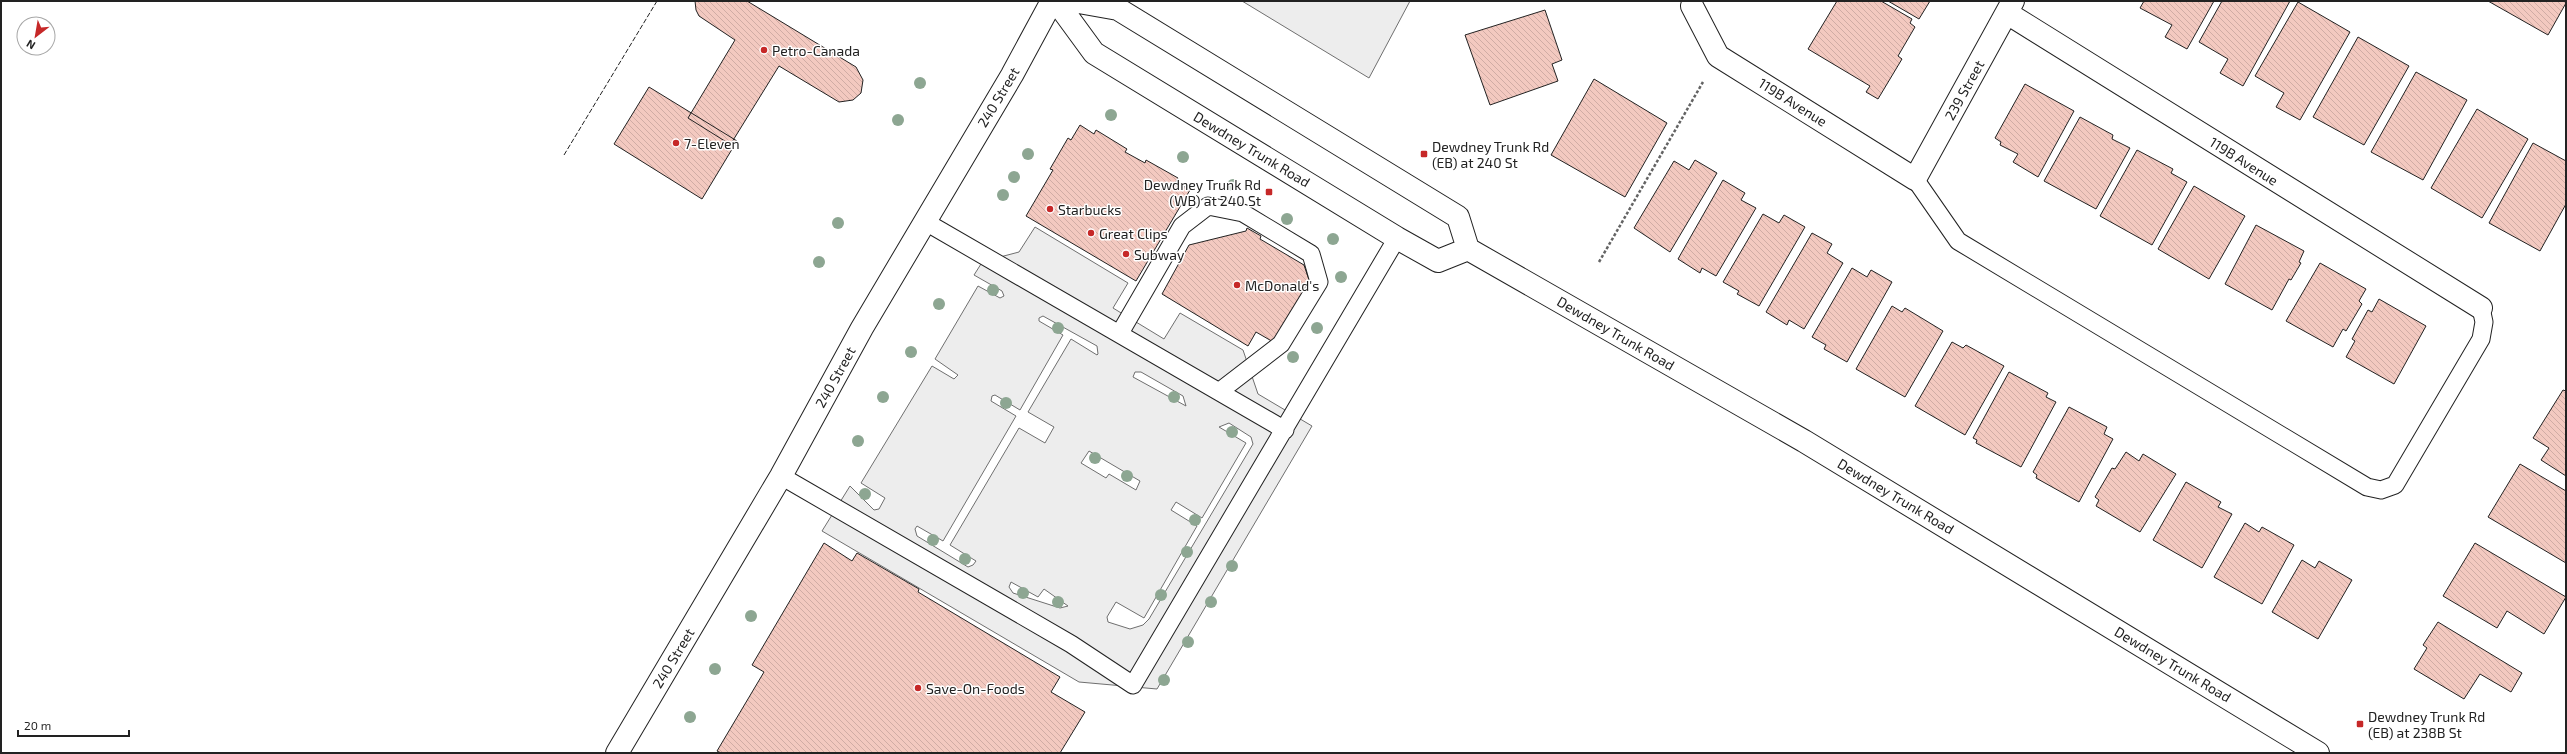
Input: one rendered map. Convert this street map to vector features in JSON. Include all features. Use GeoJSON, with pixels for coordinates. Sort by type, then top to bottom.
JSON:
{"type":"FeatureCollection","features":[{"type":"Feature","properties":{"kind":"main road","name":"240 Street"},"geometry":{"type":"LineString","coordinates":[[617,753],[781,476],[862,328],[924,221],[1012,75],[1052,1]]}},
{"type":"Feature","properties":{"kind":"main road","name":"Dewdney Trunk Road"},"geometry":{"type":"LineString","coordinates":[[1056,1],[1094,53],[1397,238],[1438,261],[1468,249],[1804,441],[2318,753]]}},
{"type":"Feature","properties":{"kind":"main road"},"geometry":{"type":"LineString","coordinates":[[1073,1],[1118,9],[1458,217],[1468,249]]}},
{"type":"Feature","properties":{"kind":"main road"},"geometry":{"type":"LineString","coordinates":[[1692,6],[1718,56]]}},
{"type":"Feature","properties":{"kind":"main road","name":"119B Avenue"},"geometry":{"type":"LineString","coordinates":[[2010,7],[2481,308]]}},
{"type":"Feature","properties":{"kind":"main road","name":"239 Street"},"geometry":{"type":"LineString","coordinates":[[1915,179],[2010,7]]}},
{"type":"Feature","properties":{"kind":"main road","name":"119B Avenue"},"geometry":{"type":"LineString","coordinates":[[1718,56],[1915,179]]}},
{"type":"Feature","properties":{"kind":"lane"},"geometry":{"type":"LineString","coordinates":[[1915,179],[1958,241],[2367,487],[2381,490],[2395,485],[2481,339],[2484,322],[2481,308]]}},
{"type":"Feature","properties":{"kind":"lane"},"geometry":{"type":"LineString","coordinates":[[1120,333],[1182,226],[1208,206],[1242,213],[1311,254],[1319,282],[1281,344],[1220,391]]}},
{"type":"Feature","properties":{"kind":"lane"},"geometry":{"type":"LineString","coordinates":[[924,221],[1120,333],[1285,430]]}},
{"type":"Feature","properties":{"kind":"lane"},"geometry":{"type":"LineString","coordinates":[[781,476],[1071,644],[1133,685],[1285,430],[1397,238]]}},
{"type":"Feature","properties":{"kind":"path"},"geometry":{"type":"LineString","coordinates":[[1599,262],[1718,56]]}},
{"type":"Feature","properties":{"kind":"shaded area"},"geometry":{"type":"Polygon","coordinates":[[[1242,1],[1410,1],[1369,78],[1242,1]]]}},
{"type":"Feature","properties":{"kind":"shaded area"},"geometry":{"type":"Polygon","coordinates":[[[1035,227],[1128,283],[1113,308],[1164,339],[1180,313],[1243,350],[1258,394],[1312,426],[1157,689],[1079,682],[822,531],[850,486],[874,510],[879,509],[885,498],[861,483],[932,366],[954,379],[958,375],[935,359],[978,286],[1000,298],[1004,296],[1002,291],[974,275],[988,253],[1000,257],[1019,252],[1035,227]],[[1043,316],[1039,318],[1039,321],[1063,335],[1020,410],[995,395],[992,396],[991,401],[1016,416],[943,541],[917,526],[915,529],[917,536],[968,567],[973,565],[976,561],[950,545],[1019,428],[1045,443],[1054,427],[1028,412],[1071,339],[1097,355],[1098,354],[1097,346],[1043,316]],[[1135,372],[1133,377],[1186,406],[1183,396],[1141,372],[1135,372]],[[1229,423],[1219,427],[1246,443],[1202,518],[1176,502],[1171,510],[1197,526],[1144,618],[1116,602],[1107,617],[1108,622],[1130,629],[1143,625],[1149,619],[1253,444],[1251,437],[1229,423]],[[1089,451],[1081,463],[1106,478],[1109,474],[1136,490],[1140,481],[1089,451]],[[1011,582],[1009,587],[1013,593],[1060,608],[1068,606],[1044,589],[1038,597],[1011,582]]]}},
{"type":"Feature","properties":{"kind":"building"},"geometry":{"type":"Polygon","coordinates":[[[695,1],[747,1],[856,67],[863,80],[861,93],[853,100],[839,102],[779,66],[732,142],[728,143],[688,118],[735,40],[699,16],[696,10],[695,1]]]}},
{"type":"Feature","properties":{"kind":"building"},"geometry":{"type":"Polygon","coordinates":[[[1837,1],[1881,1],[1912,19],[1910,23],[1915,27],[1898,56],[1902,59],[1878,99],[1866,92],[1870,86],[1808,49],[1837,1]]]}},
{"type":"Feature","properties":{"kind":"building"},"geometry":{"type":"Polygon","coordinates":[[[1888,1],[1930,1],[1919,19],[1888,1]]]}},
{"type":"Feature","properties":{"kind":"building"},"geometry":{"type":"Polygon","coordinates":[[[2144,1],[2214,1],[2187,49],[2165,37],[2172,25],[2140,8],[2144,1]]]}},
{"type":"Feature","properties":{"kind":"building"},"geometry":{"type":"Polygon","coordinates":[[[2222,1],[2290,1],[2243,86],[2220,73],[2228,59],[2199,42],[2222,1]]]}},
{"type":"Feature","properties":{"kind":"building"},"geometry":{"type":"Polygon","coordinates":[[[2488,1],[2566,1],[2566,3],[2548,35],[2488,1]]]}},
{"type":"Feature","properties":{"kind":"building"},"geometry":{"type":"Polygon","coordinates":[[[2298,2],[2350,32],[2300,120],[2276,107],[2284,93],[2255,76],[2298,2]]]}},
{"type":"Feature","properties":{"kind":"building"},"geometry":{"type":"Polygon","coordinates":[[[1545,10],[1562,60],[1552,64],[1558,81],[1490,105],[1465,35],[1545,10]]]}},
{"type":"Feature","properties":{"kind":"building"},"geometry":{"type":"Polygon","coordinates":[[[2358,37],[2409,66],[2364,145],[2313,117],[2358,37]]]}},
{"type":"Feature","properties":{"kind":"building"},"geometry":{"type":"Polygon","coordinates":[[[2416,72],[2467,100],[2423,180],[2371,152],[2416,72]]]}},
{"type":"Feature","properties":{"kind":"building"},"geometry":{"type":"Polygon","coordinates":[[[1594,79],[1667,123],[1625,197],[1551,155],[1594,79]]]}},
{"type":"Feature","properties":{"kind":"building"},"geometry":{"type":"Polygon","coordinates":[[[2025,84],[2074,111],[2038,177],[2013,162],[2018,154],[2000,145],[2001,142],[1995,138],[2025,84]]]}},
{"type":"Feature","properties":{"kind":"building","name":"7-Eleven"},"geometry":{"type":"Polygon","coordinates":[[[649,87],[737,141],[702,199],[614,144],[649,87]]]}},
{"type":"Feature","properties":{"kind":"building"},"geometry":{"type":"Polygon","coordinates":[[[2477,109],[2528,139],[2482,218],[2431,188],[2477,109]]]}},
{"type":"Feature","properties":{"kind":"building"},"geometry":{"type":"Polygon","coordinates":[[[2080,117],[2113,135],[2112,139],[2130,148],[2096,209],[2044,181],[2080,117]]]}},
{"type":"Feature","properties":{"kind":"building"},"geometry":{"type":"Polygon","coordinates":[[[1080,125],[1094,134],[1096,130],[1127,149],[1125,152],[1145,163],[1146,160],[1178,178],[1176,182],[1190,190],[1136,281],[1026,216],[1053,170],[1050,169],[1068,138],[1071,140],[1080,125]]]}},
{"type":"Feature","properties":{"kind":"building"},"geometry":{"type":"Polygon","coordinates":[[[2533,143],[2566,161],[2566,204],[2540,251],[2489,223],[2533,143]]]}},
{"type":"Feature","properties":{"kind":"building"},"geometry":{"type":"Polygon","coordinates":[[[2137,150],[2173,169],[2171,173],[2187,182],[2152,245],[2100,216],[2137,150]]]}},
{"type":"Feature","properties":{"kind":"building"},"geometry":{"type":"Polygon","coordinates":[[[1695,160],[1717,173],[1670,252],[1634,228],[1674,161],[1689,170],[1695,160]]]}},
{"type":"Feature","properties":{"kind":"building"},"geometry":{"type":"Polygon","coordinates":[[[1723,180],[1745,193],[1741,200],[1756,208],[1716,276],[1702,268],[1700,273],[1678,259],[1723,180]]]}},
{"type":"Feature","properties":{"kind":"building"},"geometry":{"type":"Polygon","coordinates":[[[2194,186],[2245,216],[2209,279],[2158,249],[2194,186]]]}},
{"type":"Feature","properties":{"kind":"building"},"geometry":{"type":"Polygon","coordinates":[[[1763,214],[1779,223],[1784,215],[1805,227],[1759,306],[1737,294],[1739,291],[1723,282],[1763,214]]]}},
{"type":"Feature","properties":{"kind":"building"},"geometry":{"type":"Polygon","coordinates":[[[2256,225],[2304,251],[2299,262],[2301,263],[2291,280],[2289,279],[2272,310],[2225,284],[2256,225]]]}},
{"type":"Feature","properties":{"kind":"building"},"geometry":{"type":"Polygon","coordinates":[[[1247,228],[1261,236],[1260,239],[1304,265],[1310,283],[1275,343],[1256,332],[1248,346],[1162,294],[1189,245],[1246,231],[1247,228]]]}},
{"type":"Feature","properties":{"kind":"building"},"geometry":{"type":"Polygon","coordinates":[[[1812,233],[1832,244],[1827,253],[1843,263],[1804,329],[1789,320],[1787,325],[1766,312],[1812,233]]]}},
{"type":"Feature","properties":{"kind":"building"},"geometry":{"type":"Polygon","coordinates":[[[2320,263],[2366,289],[2359,301],[2362,304],[2346,331],[2343,329],[2333,347],[2286,321],[2320,263]]]}},
{"type":"Feature","properties":{"kind":"building"},"geometry":{"type":"Polygon","coordinates":[[[1852,268],[1867,277],[1871,270],[1892,282],[1847,362],[1824,349],[1826,345],[1812,337],[1852,268]]]}},
{"type":"Feature","properties":{"kind":"building"},"geometry":{"type":"Polygon","coordinates":[[[2379,299],[2426,326],[2394,384],[2346,357],[2355,341],[2352,339],[2368,310],[2372,312],[2379,299]]]}},
{"type":"Feature","properties":{"kind":"building"},"geometry":{"type":"Polygon","coordinates":[[[1892,306],[1902,312],[1905,308],[1943,331],[1905,397],[1856,369],[1892,306]]]}},
{"type":"Feature","properties":{"kind":"building"},"geometry":{"type":"Polygon","coordinates":[[[1952,342],[1963,348],[1966,345],[2004,366],[1965,435],[1915,406],[1952,342]]]}},
{"type":"Feature","properties":{"kind":"building"},"geometry":{"type":"Polygon","coordinates":[[[2009,372],[2048,393],[2046,397],[2056,402],[2021,467],[1976,443],[1977,440],[1973,438],[2009,372]]]}},
{"type":"Feature","properties":{"kind":"building"},"geometry":{"type":"Polygon","coordinates":[[[2563,390],[2566,391],[2566,476],[2541,460],[2549,448],[2533,438],[2563,390]]]}},
{"type":"Feature","properties":{"kind":"building"},"geometry":{"type":"Polygon","coordinates":[[[2069,407],[2107,427],[2104,434],[2113,439],[2079,502],[2036,478],[2037,475],[2033,472],[2069,407]]]}},
{"type":"Feature","properties":{"kind":"building"},"geometry":{"type":"Polygon","coordinates":[[[2126,452],[2139,461],[2143,454],[2176,474],[2140,532],[2096,506],[2099,500],[2095,497],[2112,468],[2115,469],[2126,452]]]}},
{"type":"Feature","properties":{"kind":"building"},"geometry":{"type":"Polygon","coordinates":[[[2520,464],[2566,491],[2566,563],[2488,517],[2520,464]]]}},
{"type":"Feature","properties":{"kind":"building"},"geometry":{"type":"Polygon","coordinates":[[[2186,482],[2221,502],[2218,507],[2232,514],[2202,568],[2153,540],[2186,482]]]}},
{"type":"Feature","properties":{"kind":"building"},"geometry":{"type":"Polygon","coordinates":[[[2245,523],[2259,532],[2262,527],[2294,545],[2262,604],[2214,577],[2245,523]]]}},
{"type":"Feature","properties":{"kind":"building"},"geometry":{"type":"Polygon","coordinates":[[[824,543],[852,561],[857,553],[919,589],[918,592],[1060,677],[1051,692],[1085,712],[1060,753],[721,753],[717,751],[764,672],[752,665],[824,543]]]}},
{"type":"Feature","properties":{"kind":"building"},"geometry":{"type":"Polygon","coordinates":[[[2475,543],[2566,597],[2544,634],[2507,611],[2497,628],[2443,596],[2475,543]]]}},
{"type":"Feature","properties":{"kind":"building"},"geometry":{"type":"Polygon","coordinates":[[[2302,560],[2315,568],[2319,561],[2352,580],[2318,639],[2272,612],[2302,560]]]}},
{"type":"Feature","properties":{"kind":"building"},"geometry":{"type":"Polygon","coordinates":[[[2438,622],[2522,673],[2511,692],[2480,674],[2464,699],[2414,669],[2427,648],[2423,645],[2438,622]]]}},
{"type":"Feature","properties":{"kind":"fence"},"geometry":{"type":"LineString","coordinates":[[564,155],[657,1]]}},
{"type":"Feature","properties":{"kind":"place","name":"Petro-Canada"},"geometry":{"type":"Point","coordinates":[764,50]}},
{"type":"Feature","properties":{"kind":"place","name":"7-Eleven"},"geometry":{"type":"Point","coordinates":[676,143]}},
{"type":"Feature","properties":{"kind":"place","name":"Dewdney Trunk Rd (EB) at 240 St"},"geometry":{"type":"Point","coordinates":[1424,154]}},
{"type":"Feature","properties":{"kind":"place","name":"Dewdney Trunk Rd (WB) at 240 St"},"geometry":{"type":"Point","coordinates":[1269,192]}},
{"type":"Feature","properties":{"kind":"place","name":"Starbucks"},"geometry":{"type":"Point","coordinates":[1050,209]}},
{"type":"Feature","properties":{"kind":"place","name":"Great Clips"},"geometry":{"type":"Point","coordinates":[1091,233]}},
{"type":"Feature","properties":{"kind":"place","name":"Subway"},"geometry":{"type":"Point","coordinates":[1126,254]}},
{"type":"Feature","properties":{"kind":"place","name":"McDonald's"},"geometry":{"type":"Point","coordinates":[1237,285]}},
{"type":"Feature","properties":{"kind":"place","name":"Save-On-Foods"},"geometry":{"type":"Point","coordinates":[918,688]}},
{"type":"Feature","properties":{"kind":"place","name":"Dewdney Trunk Rd (EB) at 238B St"},"geometry":{"type":"Point","coordinates":[2360,724]}}]}
